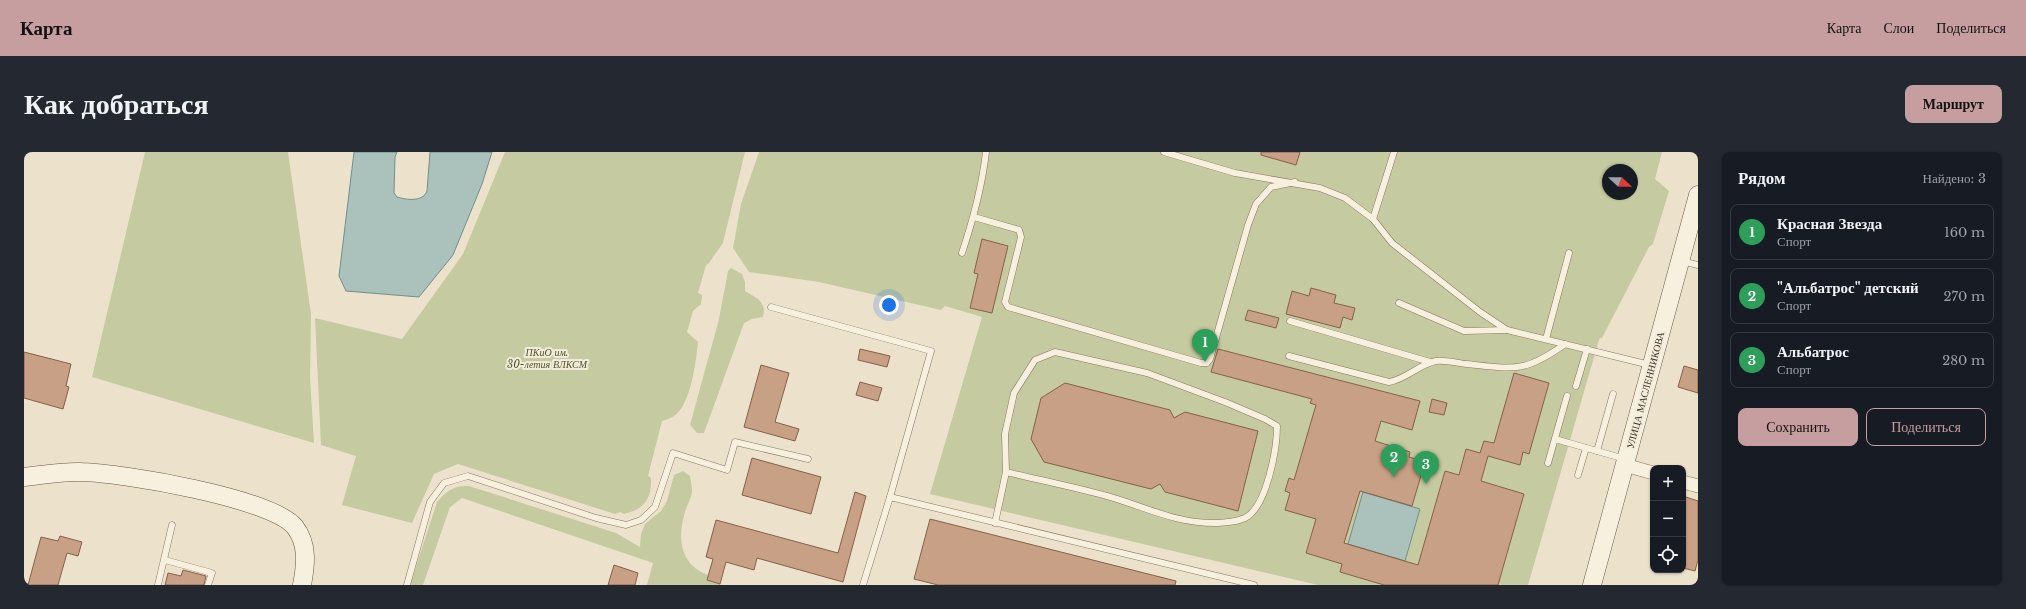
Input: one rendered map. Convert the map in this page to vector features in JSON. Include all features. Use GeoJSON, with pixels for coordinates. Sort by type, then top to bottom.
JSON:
{"type":"FeatureCollection","features":[{"type":"Feature","properties":{"kind":"main road","name":"УЛИЦА МАСЛЕННИКОВА"},"geometry":{"type":"LineString","coordinates":[[1592,585],[1698,196]]}},
{"type":"Feature","properties":{"kind":"main road"},"geometry":{"type":"LineString","coordinates":[[24,477],[80,471],[118,474],[182,486],[260,506],[277,513],[294,526],[304,543],[306,566],[302,585]]}},
{"type":"Feature","properties":{"kind":"street"},"geometry":{"type":"LineString","coordinates":[[1625,462],[1650,472]]}},
{"type":"Feature","properties":{"kind":"street"},"geometry":{"type":"LineString","coordinates":[[1686,483],[1698,486]]}},
{"type":"Feature","properties":{"kind":"lane"},"geometry":{"type":"LineString","coordinates":[[962,253],[974,217],[984,174],[986,152]]}},
{"type":"Feature","properties":{"kind":"lane"},"geometry":{"type":"LineString","coordinates":[[1164,152],[1235,173],[1295,182],[1320,188],[1345,198],[1373,219],[1392,243],[1480,312],[1507,330]]}},
{"type":"Feature","properties":{"kind":"lane"},"geometry":{"type":"LineString","coordinates":[[1373,219],[1394,152]]}},
{"type":"Feature","properties":{"kind":"lane"},"geometry":{"type":"LineString","coordinates":[[974,217],[1019,230],[1021,237],[1005,302],[1008,308],[1201,363],[1207,363],[1210,359],[1248,225],[1256,204],[1271,187],[1295,182]]}},
{"type":"Feature","properties":{"kind":"lane"},"geometry":{"type":"LineString","coordinates":[[1546,340],[1569,253]]}},
{"type":"Feature","properties":{"kind":"lane"},"geometry":{"type":"LineString","coordinates":[[1680,260],[1698,265]]}},
{"type":"Feature","properties":{"kind":"lane"},"geometry":{"type":"LineString","coordinates":[[1399,303],[1464,331],[1507,330],[1652,365]]}},
{"type":"Feature","properties":{"kind":"lane"},"geometry":{"type":"LineString","coordinates":[[771,307],[931,351],[890,497],[863,585]]}},
{"type":"Feature","properties":{"kind":"lane"},"geometry":{"type":"LineString","coordinates":[[1290,321],[1430,362],[1439,361],[1507,368],[1524,366],[1537,362],[1564,344]]}},
{"type":"Feature","properties":{"kind":"lane"},"geometry":{"type":"LineString","coordinates":[[1576,386],[1587,349]]}},
{"type":"Feature","properties":{"kind":"lane"},"geometry":{"type":"LineString","coordinates":[[995,523],[1006,472],[1005,434],[1014,393],[1035,360],[1055,352],[1147,373],[1225,402],[1265,419],[1276,426],[1277,443],[1269,480],[1258,504],[1246,518],[1232,522],[1188,522],[1160,515],[1108,497],[1006,472]]}},
{"type":"Feature","properties":{"kind":"lane"},"geometry":{"type":"LineString","coordinates":[[1288,356],[1389,382],[1397,381],[1430,362]]}},
{"type":"Feature","properties":{"kind":"lane"},"geometry":{"type":"LineString","coordinates":[[1597,451],[1613,394]]}},
{"type":"Feature","properties":{"kind":"lane"},"geometry":{"type":"LineString","coordinates":[[1548,463],[1567,396]]}},
{"type":"Feature","properties":{"kind":"lane"},"geometry":{"type":"LineString","coordinates":[[1555,439],[1597,451],[1625,462]]}},
{"type":"Feature","properties":{"kind":"lane"},"geometry":{"type":"LineString","coordinates":[[407,585],[430,502],[444,483],[468,476],[596,518],[626,525],[641,520],[656,507],[673,453],[727,470],[735,442],[808,459]]}},
{"type":"Feature","properties":{"kind":"lane"},"geometry":{"type":"LineString","coordinates":[[1578,475],[1586,448]]}},
{"type":"Feature","properties":{"kind":"lane"},"geometry":{"type":"LineString","coordinates":[[890,497],[1254,585]]}},
{"type":"Feature","properties":{"kind":"lane"},"geometry":{"type":"LineString","coordinates":[[158,585],[172,525]]}},
{"type":"Feature","properties":{"kind":"lane"},"geometry":{"type":"LineString","coordinates":[[165,560],[212,573],[208,585]]}},
{"type":"Feature","properties":{"kind":"green space"},"geometry":{"type":"Polygon","coordinates":[[[145,152],[288,152],[311,314],[310,378],[314,443],[92,377],[145,152]]]}},
{"type":"Feature","properties":{"kind":"green space","name":"ПКиО им. 30-летия ВЛКСМ"},"geometry":{"type":"Polygon","coordinates":[[[505,152],[745,152],[723,243],[706,265],[698,293],[702,295],[701,304],[693,311],[687,332],[698,342],[689,393],[680,410],[673,417],[662,421],[648,476],[651,478],[651,486],[648,498],[641,507],[636,510],[623,514],[621,512],[615,514],[458,464],[434,474],[412,523],[342,505],[356,456],[321,445],[315,318],[402,339],[463,254],[505,152]]]}},
{"type":"Feature","properties":{"kind":"green space"},"geometry":{"type":"Polygon","coordinates":[[[759,152],[1662,152],[1655,179],[1669,191],[1653,244],[1649,247],[1602,338],[1599,340],[1528,585],[1318,585],[930,494],[982,317],[945,306],[941,310],[819,282],[749,272],[733,248],[741,204],[759,152]]]}},
{"type":"Feature","properties":{"kind":"green space"},"geometry":{"type":"Polygon","coordinates":[[[731,268],[742,274],[745,282],[745,291],[757,298],[762,304],[764,308],[763,317],[752,319],[744,323],[704,433],[697,433],[690,425],[719,319],[728,271],[731,268]]]}},
{"type":"Feature","properties":{"kind":"green space"},"geometry":{"type":"Polygon","coordinates":[[[683,471],[690,476],[692,492],[682,525],[681,534],[684,552],[692,566],[708,575],[707,580],[722,585],[647,585],[653,563],[462,498],[450,507],[423,585],[410,585],[437,502],[447,492],[455,488],[469,486],[616,533],[640,547],[641,534],[645,524],[661,511],[667,501],[674,475],[683,471]]]}},
{"type":"Feature","properties":{"kind":"water"},"geometry":{"type":"Polygon","coordinates":[[[354,152],[397,152],[395,157],[394,193],[397,197],[405,199],[418,199],[425,195],[427,191],[430,152],[492,152],[482,184],[453,255],[419,297],[346,291],[339,276],[354,152]]]}},
{"type":"Feature","properties":{"kind":"water"},"geometry":{"type":"Polygon","coordinates":[[[1363,492],[1420,509],[1405,561],[1348,544],[1363,492]]]}},
{"type":"Feature","properties":{"kind":"building"},"geometry":{"type":"Polygon","coordinates":[[[1261,152],[1300,152],[1296,165],[1261,155],[1261,152]]]}},
{"type":"Feature","properties":{"kind":"building"},"geometry":{"type":"Polygon","coordinates":[[[982,239],[1008,246],[992,313],[970,308],[978,274],[974,273],[982,239]]]}},
{"type":"Feature","properties":{"kind":"building"},"geometry":{"type":"Polygon","coordinates":[[[1311,288],[1336,295],[1334,303],[1355,308],[1352,320],[1343,317],[1340,328],[1286,314],[1292,291],[1309,296],[1311,288]]]}},
{"type":"Feature","properties":{"kind":"building"},"geometry":{"type":"Polygon","coordinates":[[[1248,310],[1279,318],[1276,328],[1245,320],[1248,310]]]}},
{"type":"Feature","properties":{"kind":"building"},"geometry":{"type":"Polygon","coordinates":[[[860,349],[890,356],[887,367],[858,360],[860,349]]]}},
{"type":"Feature","properties":{"kind":"building"},"geometry":{"type":"Polygon","coordinates":[[[1218,349],[1420,401],[1412,430],[1381,421],[1375,441],[1410,452],[1409,457],[1425,462],[1412,506],[1360,491],[1344,543],[1418,565],[1445,471],[1459,475],[1466,449],[1480,453],[1484,441],[1494,443],[1514,373],[1549,383],[1529,454],[1523,452],[1520,465],[1488,456],[1481,481],[1524,494],[1498,585],[1384,585],[1340,572],[1342,564],[1306,553],[1316,519],[1285,510],[1290,493],[1285,491],[1289,478],[1294,480],[1316,405],[1310,403],[1312,399],[1211,372],[1218,349]]]}},
{"type":"Feature","properties":{"kind":"building"},"geometry":{"type":"Polygon","coordinates":[[[24,352],[71,364],[66,386],[69,387],[63,409],[24,398],[24,352]]]}},
{"type":"Feature","properties":{"kind":"building"},"geometry":{"type":"Polygon","coordinates":[[[761,365],[789,373],[775,422],[799,429],[795,441],[744,427],[761,365]]]}},
{"type":"Feature","properties":{"kind":"building"},"geometry":{"type":"Polygon","coordinates":[[[1684,366],[1698,370],[1698,393],[1678,387],[1684,366]]]}},
{"type":"Feature","properties":{"kind":"building"},"geometry":{"type":"Polygon","coordinates":[[[860,382],[882,388],[878,401],[856,395],[860,382]]]}},
{"type":"Feature","properties":{"kind":"building"},"geometry":{"type":"Polygon","coordinates":[[[1065,383],[1170,410],[1174,418],[1185,412],[1258,431],[1238,511],[1165,492],[1160,484],[1151,489],[1044,462],[1031,439],[1041,398],[1065,383]]]}},
{"type":"Feature","properties":{"kind":"building"},"geometry":{"type":"Polygon","coordinates":[[[1432,399],[1447,403],[1444,415],[1429,412],[1432,399]]]}},
{"type":"Feature","properties":{"kind":"building"},"geometry":{"type":"Polygon","coordinates":[[[752,458],[821,477],[811,514],[742,495],[752,458]]]}},
{"type":"Feature","properties":{"kind":"building"},"geometry":{"type":"Polygon","coordinates":[[[855,492],[866,496],[843,582],[757,558],[754,570],[726,562],[720,584],[707,580],[713,559],[706,557],[716,520],[838,553],[855,492]]]}},
{"type":"Feature","properties":{"kind":"building"},"geometry":{"type":"Polygon","coordinates":[[[1686,497],[1698,501],[1698,560],[1695,571],[1686,569],[1686,497]]]}},
{"type":"Feature","properties":{"kind":"building"},"geometry":{"type":"Polygon","coordinates":[[[930,519],[1176,581],[1175,585],[938,585],[914,579],[930,519]]]}},
{"type":"Feature","properties":{"kind":"building"},"geometry":{"type":"Polygon","coordinates":[[[60,536],[82,542],[78,556],[67,553],[58,585],[28,585],[41,537],[58,541],[60,536]]]}},
{"type":"Feature","properties":{"kind":"building"},"geometry":{"type":"Polygon","coordinates":[[[614,565],[638,573],[635,585],[608,585],[614,565]]]}},
{"type":"Feature","properties":{"kind":"building"},"geometry":{"type":"Polygon","coordinates":[[[183,570],[206,576],[204,585],[165,585],[168,573],[181,576],[183,570]]]}},
{"type":"Feature","properties":{"kind":"place","name":"Красная Звезда"},"geometry":{"type":"Point","coordinates":[1205,362]}},
{"type":"Feature","properties":{"kind":"place","name":"\"Альбатрос\" детский"},"geometry":{"type":"Point","coordinates":[1394,477]}},
{"type":"Feature","properties":{"kind":"place","name":"Альбатрос"},"geometry":{"type":"Point","coordinates":[1426,484]}}]}
